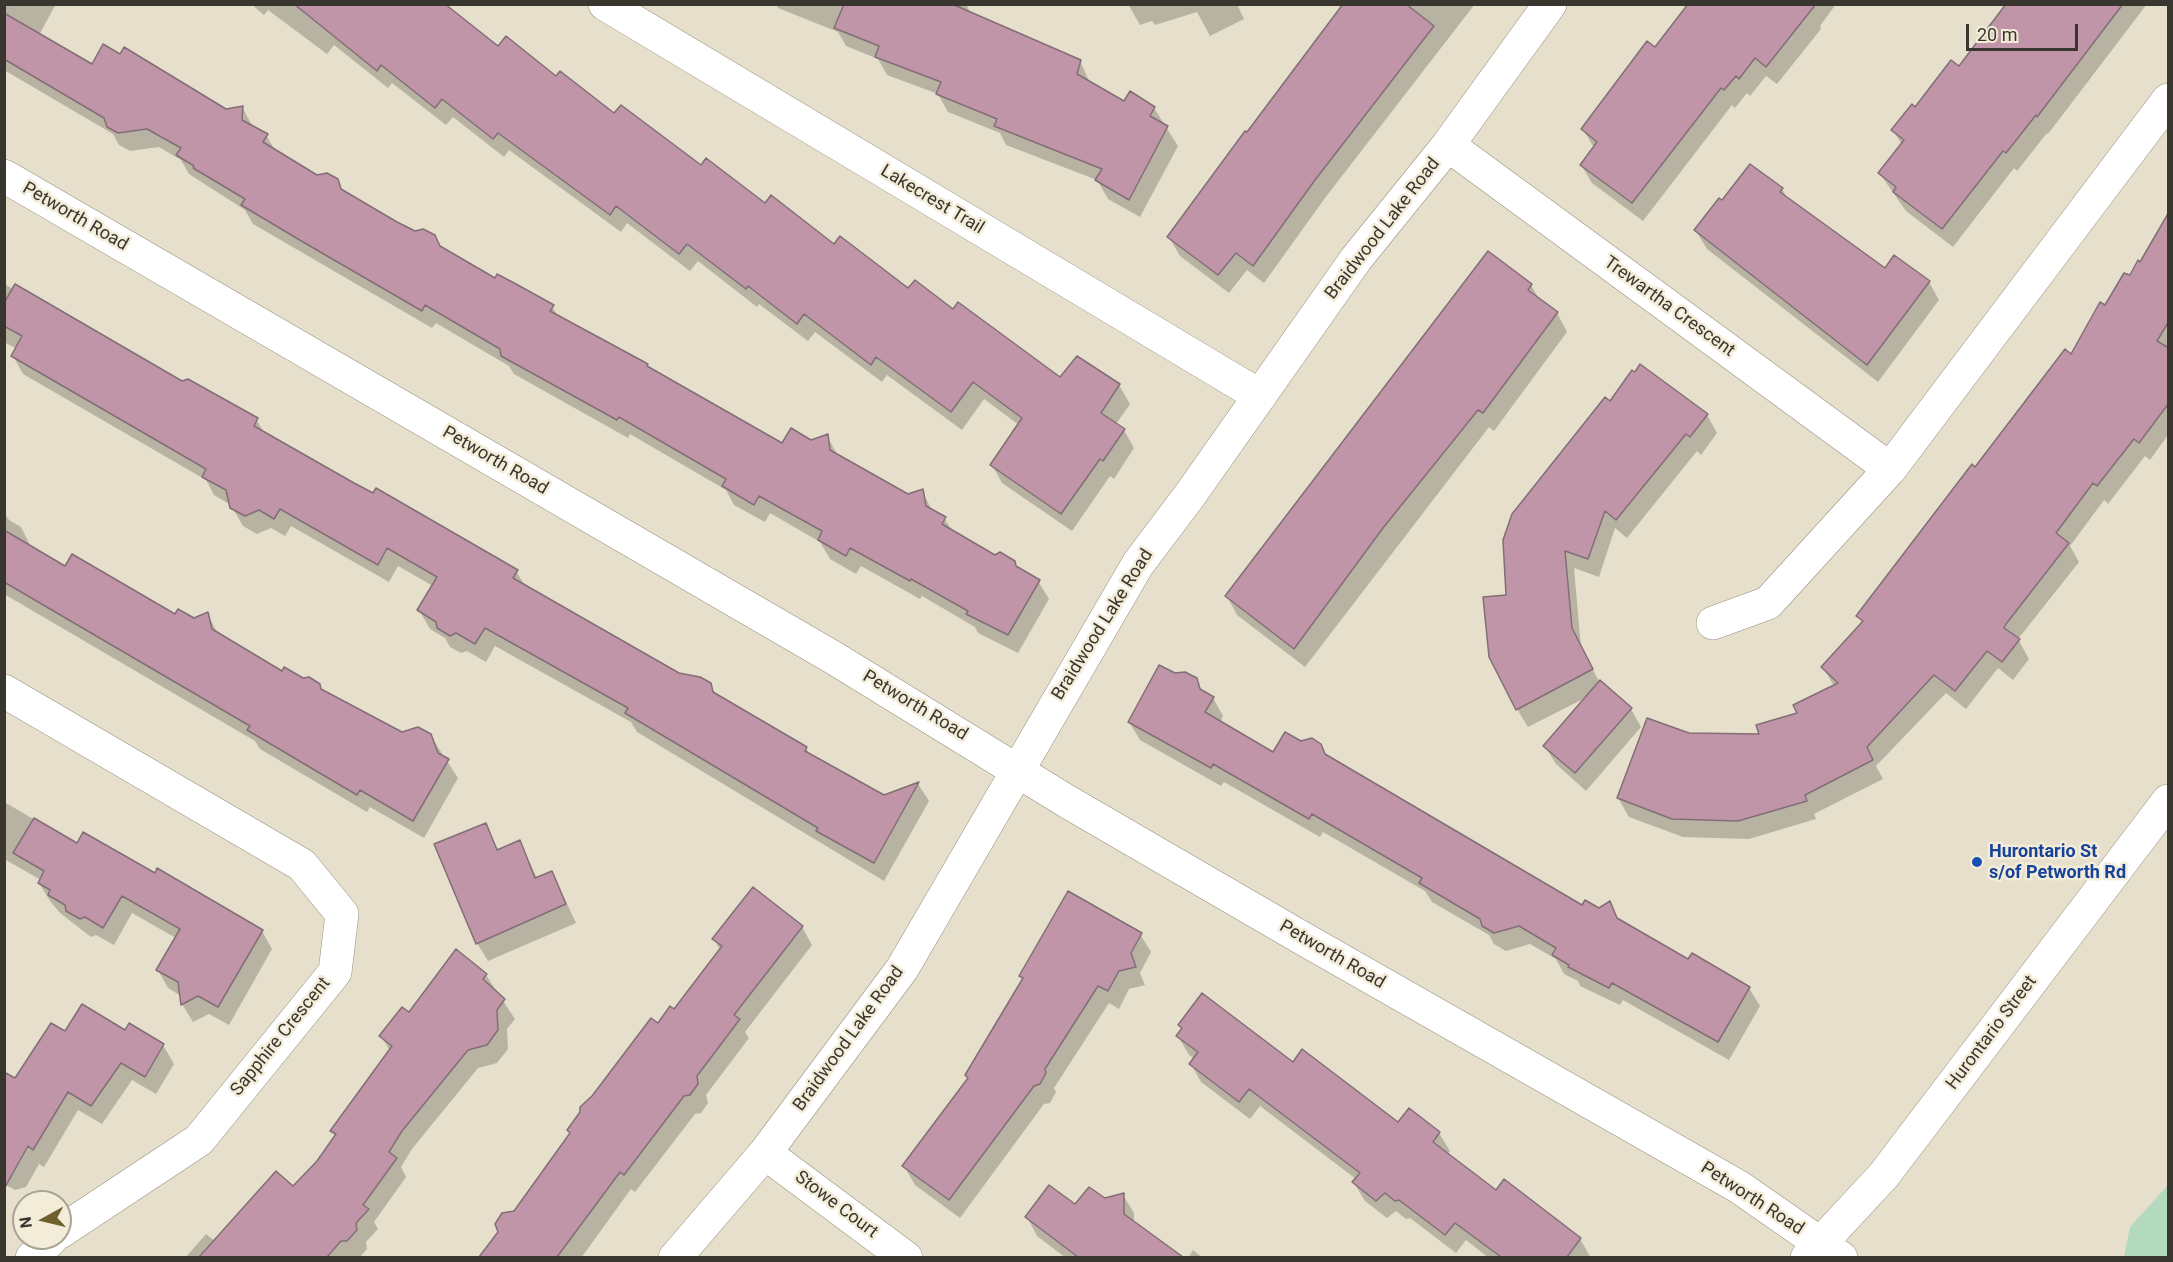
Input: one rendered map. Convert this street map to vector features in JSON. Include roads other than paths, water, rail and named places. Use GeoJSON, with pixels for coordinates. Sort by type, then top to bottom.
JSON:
{"type":"FeatureCollection","features":[{"type":"Feature","properties":{"kind":"street","name":"Lakecrest Trail"},"geometry":{"type":"LineString","coordinates":[[605,4],[1260,396]]}},
{"type":"Feature","properties":{"kind":"street","name":"Braidwood Lake Road"},"geometry":{"type":"LineString","coordinates":[[675,1257],[765,1153],[902,969],[1138,564],[1356,259],[1448,145],[1550,4]]}},
{"type":"Feature","properties":{"kind":"street"},"geometry":{"type":"LineString","coordinates":[[1713,623],[1768,603],[1890,469],[2169,100]]}},
{"type":"Feature","properties":{"kind":"street","name":"Trewartha Crescent"},"geometry":{"type":"LineString","coordinates":[[1448,145],[1890,469]]}},
{"type":"Feature","properties":{"kind":"street","name":"Petworth Road"},"geometry":{"type":"LineString","coordinates":[[4,176],[834,658],[1302,938],[1739,1187],[1823,1253]]}},
{"type":"Feature","properties":{"kind":"street","name":"Sapphire Crescent"},"geometry":{"type":"LineString","coordinates":[[4,691],[302,866],[342,914],[335,972],[199,1140],[72,1224]]}},
{"type":"Feature","properties":{"kind":"street","name":"Hurontario Street"},"geometry":{"type":"LineString","coordinates":[[1823,1253],[2169,801]]}},
{"type":"Feature","properties":{"kind":"street","name":"Stowe Court"},"geometry":{"type":"LineString","coordinates":[[765,1153],[906,1257]]}},
{"type":"Feature","properties":{"kind":"place","name":"Hurontario St s/of Petworth Rd"},"geometry":{"type":"Point","coordinates":[1977,862]}}]}
